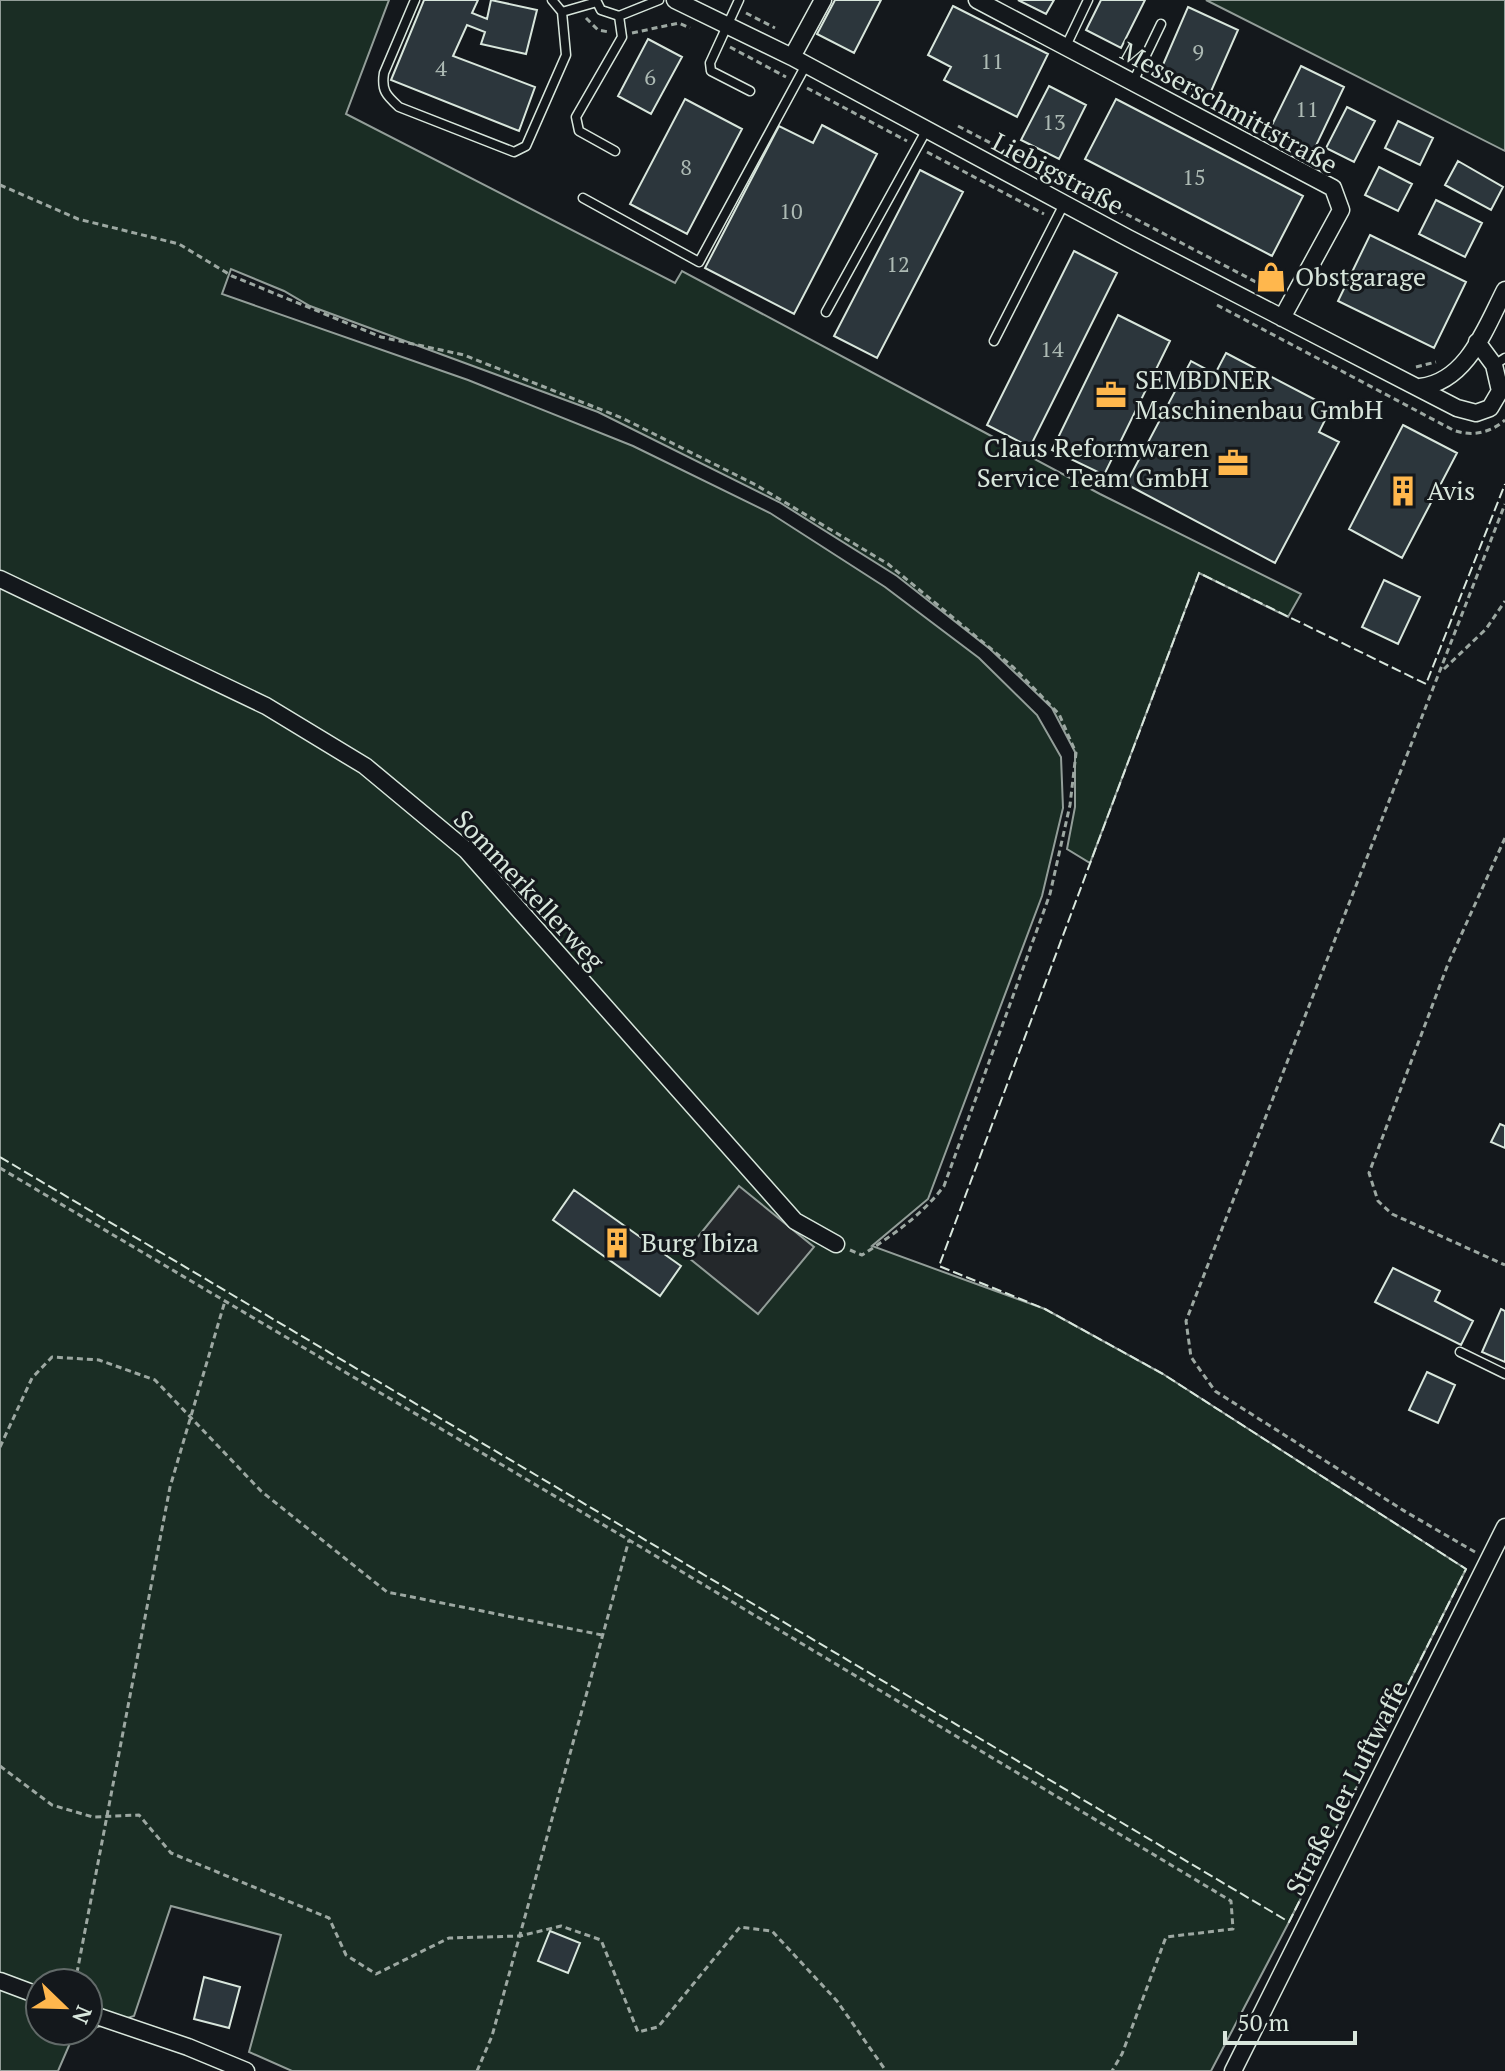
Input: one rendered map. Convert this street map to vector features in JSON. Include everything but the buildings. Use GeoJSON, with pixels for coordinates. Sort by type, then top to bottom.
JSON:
{"type":"FeatureCollection","features":[{"type":"Feature","properties":{"kind":"street","name":"Liebigstraße"},"geometry":{"type":"LineString","coordinates":[[675,0],[799,61],[1064,204],[1463,410],[1482,412],[1490,408],[1500,391],[1500,361]]}},
{"type":"Feature","properties":{"kind":"street"},"geometry":{"type":"LineString","coordinates":[[799,61],[823,0]]}},
{"type":"Feature","properties":{"kind":"street","name":"Messerschmittstraße"},"geometry":{"type":"LineString","coordinates":[[977,0],[1333,188],[1341,210],[1282,318]]}},
{"type":"Feature","properties":{"kind":"street"},"geometry":{"type":"LineString","coordinates":[[1420,387],[1446,381],[1464,362],[1505,290]]}},
{"type":"Feature","properties":{"kind":"street"},"geometry":{"type":"LineString","coordinates":[[1477,342],[1500,361]]}},
{"type":"Feature","properties":{"kind":"street","name":"Sommerkellerweg"},"geometry":{"type":"LineString","coordinates":[[0,579],[266,706],[365,766],[466,850],[795,1221],[836,1244]]}},
{"type":"Feature","properties":{"kind":"street","name":"Straße der Luftwaffe"},"geometry":{"type":"LineString","coordinates":[[1233,2071],[1505,1527]]}},
{"type":"Feature","properties":{"kind":"street"},"geometry":{"type":"LineString","coordinates":[[0,1981],[24,1990]]}},
{"type":"Feature","properties":{"kind":"street"},"geometry":{"type":"LineString","coordinates":[[104,2018],[246,2071]]}},
{"type":"Feature","properties":{"kind":"lane"},"geometry":{"type":"LineString","coordinates":[[415,0],[384,73],[382,85],[385,94],[399,107],[514,152],[526,146],[562,66],[566,42],[562,12],[552,0]]}},
{"type":"Feature","properties":{"kind":"lane"},"geometry":{"type":"LineString","coordinates":[[562,12],[596,1],[601,10],[619,16],[659,0]]}},
{"type":"Feature","properties":{"kind":"lane"},"geometry":{"type":"LineString","coordinates":[[1066,46],[1088,0]]}},
{"type":"Feature","properties":{"kind":"lane"},"geometry":{"type":"LineString","coordinates":[[737,4],[711,57],[711,71],[750,91]]}},
{"type":"Feature","properties":{"kind":"lane"},"geometry":{"type":"LineString","coordinates":[[615,151],[579,131],[576,117],[622,35],[619,16]]}},
{"type":"Feature","properties":{"kind":"lane"},"geometry":{"type":"LineString","coordinates":[[1133,82],[1161,24]]}},
{"type":"Feature","properties":{"kind":"lane"},"geometry":{"type":"LineString","coordinates":[[583,198],[699,262],[797,82],[799,61]]}},
{"type":"Feature","properties":{"kind":"lane"},"geometry":{"type":"LineString","coordinates":[[826,312],[926,131]]}},
{"type":"Feature","properties":{"kind":"lane"},"geometry":{"type":"LineString","coordinates":[[994,341],[1064,204]]}},
{"type":"Feature","properties":{"kind":"lane"},"geometry":{"type":"LineString","coordinates":[[1460,1352],[1505,1374]]}},
{"type":"Feature","properties":{"kind":"path"},"geometry":{"type":"LineString","coordinates":[[737,4],[781,31]]}},
{"type":"Feature","properties":{"kind":"path"},"geometry":{"type":"LineString","coordinates":[[579,6],[598,30],[622,35],[679,23],[1056,220]]}},
{"type":"Feature","properties":{"kind":"path"},"geometry":{"type":"LineString","coordinates":[[947,120],[1281,295]]}},
{"type":"Feature","properties":{"kind":"path"},"geometry":{"type":"LineString","coordinates":[[0,185],[78,219],[179,244],[232,276],[381,337],[464,355],[622,418],[756,485],[888,564],[1013,667],[1059,714],[1076,753],[1070,805],[1050,894],[944,1186],[928,1207],[862,1255],[836,1244]]}},
{"type":"Feature","properties":{"kind":"path"},"geometry":{"type":"LineString","coordinates":[[1214,303],[1453,430],[1478,434],[1497,427],[1505,420]]}},
{"type":"Feature","properties":{"kind":"path"},"geometry":{"type":"LineString","coordinates":[[1415,367],[1432,364],[1448,356],[1464,362]]}},
{"type":"Feature","properties":{"kind":"path"},"geometry":{"type":"LineString","coordinates":[[1489,1560],[1406,1512],[1215,1391],[1191,1357],[1186,1321],[1505,504]]}},
{"type":"Feature","properties":{"kind":"path"},"geometry":{"type":"LineString","coordinates":[[1441,671],[1486,629],[1505,601]]}},
{"type":"Feature","properties":{"kind":"path"},"geometry":{"type":"LineString","coordinates":[[1505,838],[1448,964],[1369,1173],[1378,1201],[1392,1214],[1505,1265]]}},
{"type":"Feature","properties":{"kind":"path"},"geometry":{"type":"LineString","coordinates":[[0,1168],[1231,1901],[1233,1929],[1166,1937],[1122,2054],[1112,2071]]}},
{"type":"Feature","properties":{"kind":"path"},"geometry":{"type":"LineString","coordinates":[[78,1967],[170,1487],[225,1301]]}},
{"type":"Feature","properties":{"kind":"path"},"geometry":{"type":"LineString","coordinates":[[0,1447],[32,1378],[52,1357],[99,1360],[155,1380],[261,1491],[387,1592],[602,1635]]}},
{"type":"Feature","properties":{"kind":"path"},"geometry":{"type":"LineString","coordinates":[[477,2071],[492,2036],[629,1540]]}},
{"type":"Feature","properties":{"kind":"path"},"geometry":{"type":"LineString","coordinates":[[0,1766],[52,1805],[93,1817],[139,1815],[171,1853],[329,1918],[346,1955],[376,1974],[449,1938],[520,1936],[561,1926],[601,1940],[638,2032],[658,2027],[740,1927],[772,1931],[837,2001],[886,2071]]}},
{"type":"Feature","properties":{"kind":"green space"},"geometry":{"type":"Polygon","coordinates":[[[0,0],[389,0],[346,114],[675,283],[682,271],[1100,494],[1301,594],[1288,617],[1199,573],[1090,863],[1067,849],[1075,807],[1075,752],[1052,708],[990,649],[897,576],[779,502],[598,412],[310,306],[284,291],[231,269],[222,294],[468,380],[633,446],[770,513],[885,587],[979,658],[1037,715],[1061,757],[1063,808],[1042,896],[928,1199],[872,1246],[1045,1309],[1163,1374],[1466,1569],[1211,2071],[292,2071],[249,2052],[281,1935],[171,1906],[134,2016],[104,2025],[104,1967],[24,1967],[24,2047],[68,2047],[58,2071],[0,2071],[0,0]]]}},
{"type":"Feature","properties":{"kind":"green space"},"geometry":{"type":"Polygon","coordinates":[[[1206,0],[1505,0],[1505,151],[1206,0]]]}},
{"type":"Feature","properties":{"kind":"shaded area"},"geometry":{"type":"Polygon","coordinates":[[[739,1186],[814,1247],[758,1314],[684,1254],[739,1186]]]}},
{"type":"Feature","properties":{"kind":"fence"},"geometry":{"type":"LineString","coordinates":[[0,1157],[1289,1922],[1466,1569],[1163,1374],[1045,1309],[939,1266],[1199,573],[1426,684],[1505,484]]}},
{"type":"Feature","properties":{"kind":"place","name":"Obstgarage"},"geometry":{"type":"Point","coordinates":[1271,277]}},
{"type":"Feature","properties":{"kind":"place","name":"SEMBDNER Maschinenbau GmbH"},"geometry":{"type":"Point","coordinates":[1111,395]}},
{"type":"Feature","properties":{"kind":"place","name":"Claus Reformwaren Service Team GmbH"},"geometry":{"type":"Point","coordinates":[1233,463]}},
{"type":"Feature","properties":{"kind":"place","name":"Avis"},"geometry":{"type":"Point","coordinates":[1403,491]}},
{"type":"Feature","properties":{"kind":"place","name":"Burg Ibiza"},"geometry":{"type":"Point","coordinates":[617,1243]}}]}
